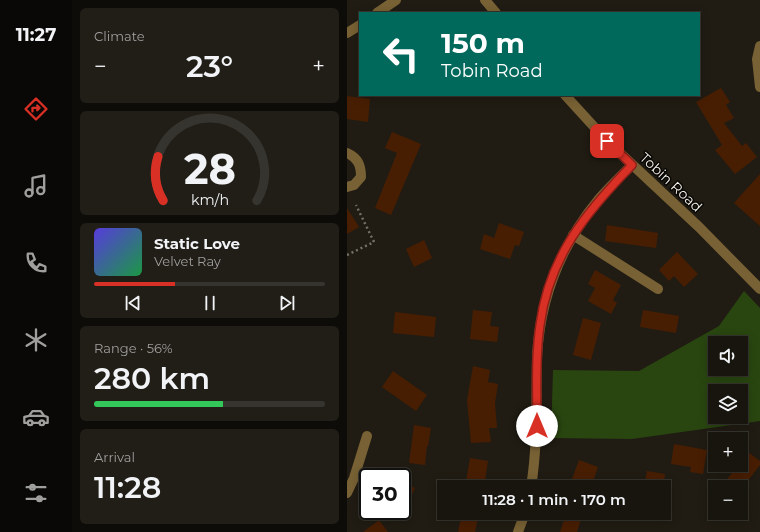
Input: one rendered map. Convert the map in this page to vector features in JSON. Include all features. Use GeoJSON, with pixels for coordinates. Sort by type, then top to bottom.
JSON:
{"type":"FeatureCollection","features":[{"type":"Feature","properties":{"kind":"street"},"geometry":{"type":"LineString","coordinates":[[378,12],[396,0]]}},
{"type":"Feature","properties":{"kind":"street"},"geometry":{"type":"LineString","coordinates":[[485,0],[495,12]]}},
{"type":"Feature","properties":{"kind":"street"},"geometry":{"type":"LineString","coordinates":[[347,33],[359,26]]}},
{"type":"Feature","properties":{"kind":"street"},"geometry":{"type":"LineString","coordinates":[[760,46],[757,59],[760,87]]}},
{"type":"Feature","properties":{"kind":"street","name":"Tobin Road"},"geometry":{"type":"LineString","coordinates":[[566,96],[607,141],[693,222],[760,289]]}},
{"type":"Feature","properties":{"kind":"street"},"geometry":{"type":"LineString","coordinates":[[347,154],[356,157],[361,168],[361,177],[354,185],[347,188]]}},
{"type":"Feature","properties":{"kind":"street"},"geometry":{"type":"LineString","coordinates":[[532,480],[535,460],[537,357],[540,325],[554,273],[573,235],[599,198],[632,165]]}},
{"type":"Feature","properties":{"kind":"street"},"geometry":{"type":"LineString","coordinates":[[573,235],[657,290]]}},
{"type":"Feature","properties":{"kind":"street"},"geometry":{"type":"LineString","coordinates":[[347,493],[354,478],[367,436]]}},
{"type":"Feature","properties":{"kind":"street"},"geometry":{"type":"LineString","coordinates":[[518,532],[522,520]]}},
{"type":"Feature","properties":{"kind":"path"},"geometry":{"type":"LineString","coordinates":[[347,255],[374,242],[356,205]]}},
{"type":"Feature","properties":{"kind":"green space"},"geometry":{"type":"Polygon","coordinates":[[[744,291],[760,308],[760,421],[748,423],[748,384],[708,384],[708,424],[739,424],[632,439],[551,438],[553,370],[639,371],[719,326],[744,291]]]}},
{"type":"Feature","properties":{"kind":"building"},"geometry":{"type":"Polygon","coordinates":[[[721,88],[730,102],[726,105],[734,118],[724,123],[742,146],[746,143],[757,157],[735,174],[715,150],[722,145],[696,102],[721,88]]]}},
{"type":"Feature","properties":{"kind":"building"},"geometry":{"type":"Polygon","coordinates":[[[347,96],[370,99],[368,122],[347,119],[347,96]]]}},
{"type":"Feature","properties":{"kind":"building"},"geometry":{"type":"Polygon","coordinates":[[[392,132],[421,144],[391,215],[375,208],[397,153],[385,148],[392,132]]]}},
{"type":"Feature","properties":{"kind":"building"},"geometry":{"type":"Polygon","coordinates":[[[760,174],[760,226],[734,203],[760,174]]]}},
{"type":"Feature","properties":{"kind":"building"},"geometry":{"type":"Polygon","coordinates":[[[347,208],[359,227],[347,234],[347,208]]]}},
{"type":"Feature","properties":{"kind":"building"},"geometry":{"type":"Polygon","coordinates":[[[499,223],[524,232],[519,246],[515,245],[510,259],[480,249],[484,234],[494,238],[499,223]]]}},
{"type":"Feature","properties":{"kind":"building"},"geometry":{"type":"Polygon","coordinates":[[[607,225],[658,233],[656,248],[605,241],[607,225]]]}},
{"type":"Feature","properties":{"kind":"building"},"geometry":{"type":"Polygon","coordinates":[[[424,240],[432,258],[414,267],[406,249],[424,240]]]}},
{"type":"Feature","properties":{"kind":"building"},"geometry":{"type":"Polygon","coordinates":[[[677,252],[698,274],[684,287],[674,276],[669,281],[659,270],[677,252]]]}},
{"type":"Feature","properties":{"kind":"building"},"geometry":{"type":"Polygon","coordinates":[[[595,270],[621,285],[613,300],[617,303],[611,314],[588,301],[595,288],[588,284],[595,270]]]}},
{"type":"Feature","properties":{"kind":"building"},"geometry":{"type":"Polygon","coordinates":[[[473,310],[492,312],[490,326],[499,327],[497,342],[470,339],[473,310]]]}},
{"type":"Feature","properties":{"kind":"building"},"geometry":{"type":"Polygon","coordinates":[[[643,310],[679,316],[676,333],[640,327],[643,310]]]}},
{"type":"Feature","properties":{"kind":"building"},"geometry":{"type":"Polygon","coordinates":[[[395,312],[436,317],[434,337],[393,333],[395,312]]]}},
{"type":"Feature","properties":{"kind":"building"},"geometry":{"type":"Polygon","coordinates":[[[583,318],[601,323],[591,360],[573,355],[583,318]]]}},
{"type":"Feature","properties":{"kind":"building"},"geometry":{"type":"Polygon","coordinates":[[[473,366],[490,370],[488,382],[498,384],[495,403],[497,428],[489,428],[491,442],[471,443],[467,400],[473,366]]]}},
{"type":"Feature","properties":{"kind":"building"},"geometry":{"type":"Polygon","coordinates":[[[393,371],[427,395],[416,411],[382,387],[393,371]]]}},
{"type":"Feature","properties":{"kind":"building"},"geometry":{"type":"Polygon","coordinates":[[[414,425],[431,428],[425,465],[409,463],[414,425]]]}},
{"type":"Feature","properties":{"kind":"building"},"geometry":{"type":"Polygon","coordinates":[[[674,444],[707,450],[703,474],[690,472],[691,467],[671,464],[674,444]]]}},
{"type":"Feature","properties":{"kind":"building"},"geometry":{"type":"Polygon","coordinates":[[[748,452],[760,461],[760,465],[748,481],[727,480],[733,472],[748,472],[748,452]]]}},
{"type":"Feature","properties":{"kind":"building"},"geometry":{"type":"Polygon","coordinates":[[[470,458],[488,461],[485,480],[466,480],[470,458]]]}},
{"type":"Feature","properties":{"kind":"building"},"geometry":{"type":"Polygon","coordinates":[[[579,460],[598,467],[593,480],[572,480],[579,460]]]}},
{"type":"Feature","properties":{"kind":"building"},"geometry":{"type":"Polygon","coordinates":[[[647,471],[665,474],[664,480],[645,480],[647,471]]]}},
{"type":"Feature","properties":{"kind":"building"},"geometry":{"type":"Polygon","coordinates":[[[411,486],[415,488],[411,497],[411,486]]]}},
{"type":"Feature","properties":{"kind":"building"},"geometry":{"type":"Polygon","coordinates":[[[379,520],[388,532],[363,532],[379,520]]]}},
{"type":"Feature","properties":{"kind":"building"},"geometry":{"type":"Polygon","coordinates":[[[461,520],[478,520],[475,532],[458,532],[461,520]]]}},
{"type":"Feature","properties":{"kind":"building"},"geometry":{"type":"Polygon","coordinates":[[[564,520],[581,520],[577,532],[560,532],[564,520]]]}},
{"type":"Feature","properties":{"kind":"route"},"geometry":{"type":"LineString","coordinates":[[537,426],[537,357],[540,325],[554,273],[566,246],[580,223],[599,198],[632,165],[607,141]]}}]}
